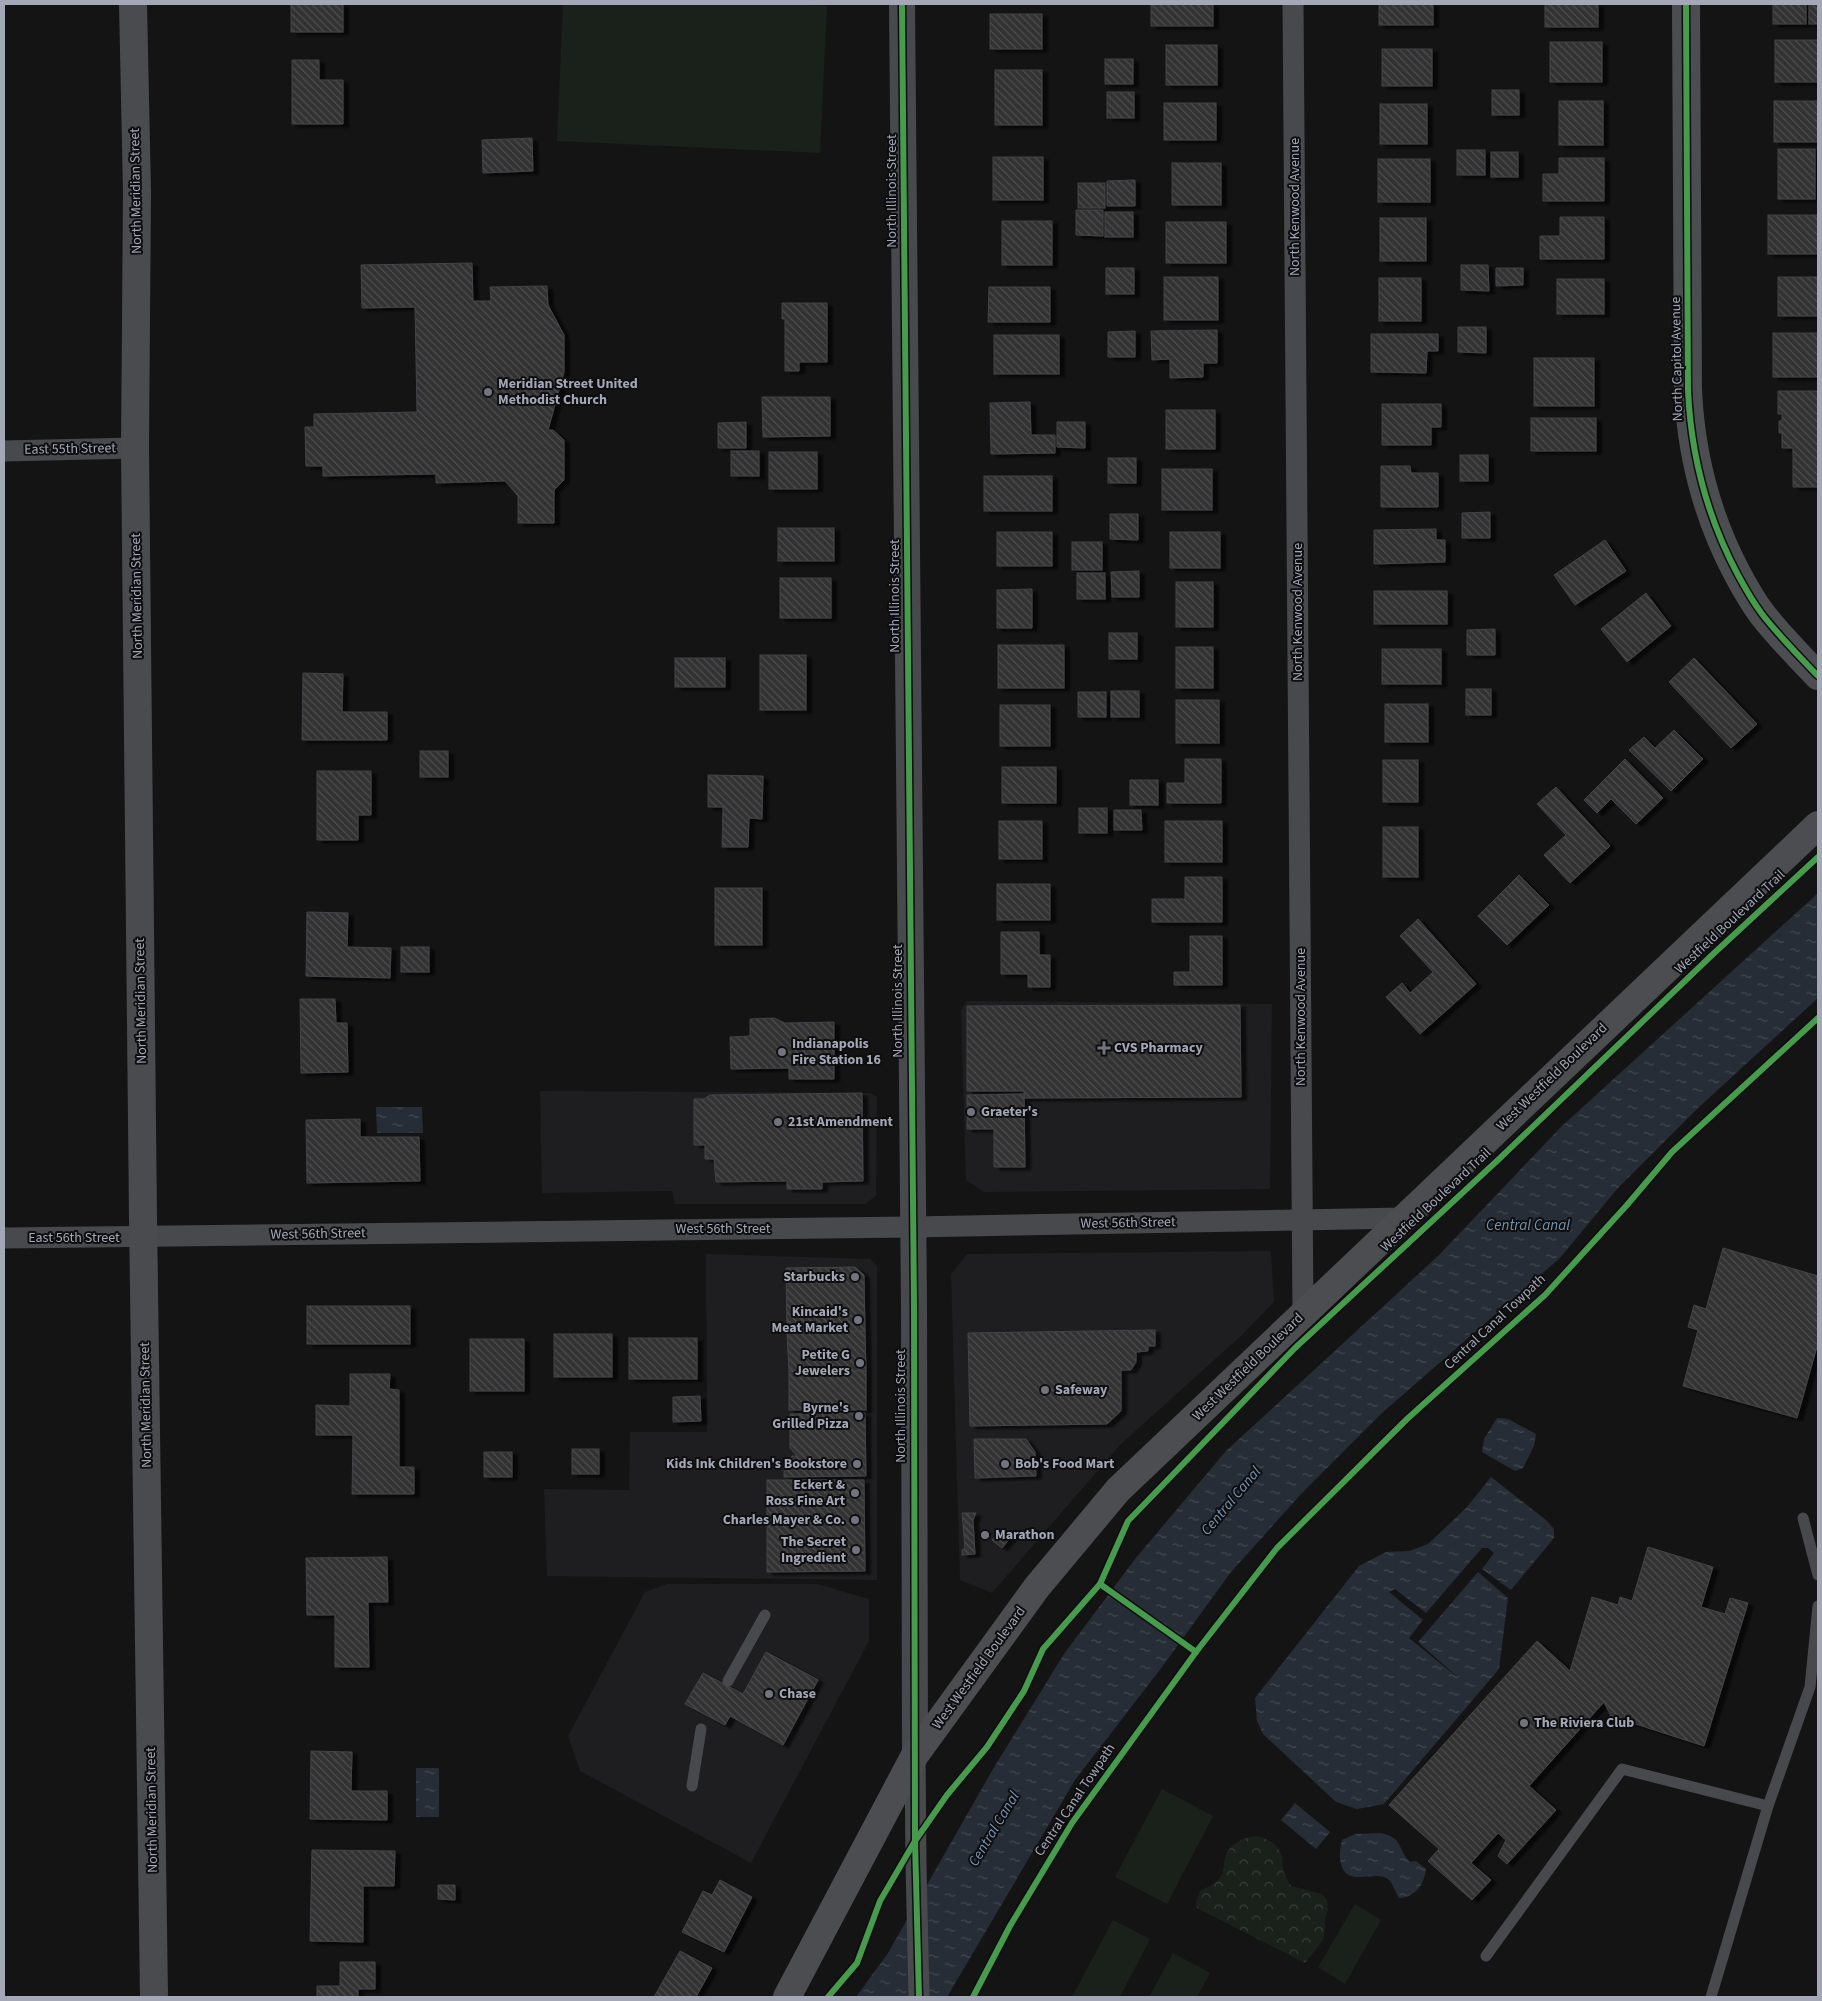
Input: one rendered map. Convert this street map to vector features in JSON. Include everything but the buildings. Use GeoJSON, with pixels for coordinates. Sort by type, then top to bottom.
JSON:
{"type":"FeatureCollection","features":[{"type":"Feature","properties":{"kind":"main road","name":"North Meridian Street"},"geometry":{"type":"LineString","coordinates":[[133,4],[137,192],[135,448],[154,1997]]}},
{"type":"Feature","properties":{"kind":"main road","name":"North Capitol Avenue"},"geometry":{"type":"LineString","coordinates":[[1686,4],[1688,390],[1693,448],[1707,505],[1719,538],[1743,584],[1762,615],[1818,676]]}},
{"type":"Feature","properties":{"kind":"main road","name":"West Westfield Boulevard"},"geometry":{"type":"LineString","coordinates":[[787,1997],[915,1755],[1037,1587],[1107,1503],[1303,1314],[1818,825]]}},
{"type":"Feature","properties":{"kind":"street","name":"North Illinois Street"},"geometry":{"type":"LineString","coordinates":[[902,4],[913,1227],[915,1755],[919,1997]]}},
{"type":"Feature","properties":{"kind":"street","name":"North Kenwood Avenue"},"geometry":{"type":"LineString","coordinates":[[1293,4],[1303,1314]]}},
{"type":"Feature","properties":{"kind":"street","name":"East 55th Street"},"geometry":{"type":"LineString","coordinates":[[4,451],[135,448]]}},
{"type":"Feature","properties":{"kind":"street"},"geometry":{"type":"LineString","coordinates":[[1303,1219],[1404,1218]]}},
{"type":"Feature","properties":{"kind":"street","name":"West 56th Street"},"geometry":{"type":"LineString","coordinates":[[144,1237],[913,1227],[1303,1219]]}},
{"type":"Feature","properties":{"kind":"street","name":"East 56th Street"},"geometry":{"type":"LineString","coordinates":[[4,1238],[144,1237]]}},
{"type":"Feature","properties":{"kind":"lane"},"geometry":{"type":"LineString","coordinates":[[1804,1518],[1818,1575]]}},
{"type":"Feature","properties":{"kind":"lane"},"geometry":{"type":"LineString","coordinates":[[1712,1997],[1768,1806],[1810,1687],[1818,1606]]}},
{"type":"Feature","properties":{"kind":"lane"},"geometry":{"type":"LineString","coordinates":[[728,1681],[765,1616]]}},
{"type":"Feature","properties":{"kind":"lane"},"geometry":{"type":"LineString","coordinates":[[692,1786],[701,1729]]}},
{"type":"Feature","properties":{"kind":"lane"},"geometry":{"type":"LineString","coordinates":[[1486,1956],[1622,1769],[1768,1806]]}},
{"type":"Feature","properties":{"kind":"shaded area"},"geometry":{"type":"Polygon","coordinates":[[[967,1001],[1272,1004],[1270,1189],[984,1192],[966,1180],[961,1010],[967,1001]]]}},
{"type":"Feature","properties":{"kind":"shaded area"},"geometry":{"type":"Polygon","coordinates":[[[540,1091],[870,1093],[877,1097],[876,1196],[865,1204],[675,1204],[672,1191],[542,1193],[540,1091]]]}},
{"type":"Feature","properties":{"kind":"shaded area"},"geometry":{"type":"Polygon","coordinates":[[[1271,1251],[1274,1302],[1241,1336],[1120,1445],[992,1593],[960,1580],[951,1274],[967,1254],[1271,1251]]]}},
{"type":"Feature","properties":{"kind":"shaded area"},"geometry":{"type":"Polygon","coordinates":[[[706,1254],[870,1259],[877,1266],[877,1580],[547,1576],[544,1489],[629,1490],[630,1432],[707,1432],[706,1254]]]}},
{"type":"Feature","properties":{"kind":"shaded area"},"geometry":{"type":"Polygon","coordinates":[[[667,1584],[817,1584],[869,1599],[869,1641],[751,1863],[580,1771],[568,1736],[645,1592],[667,1584]]]}},
{"type":"Feature","properties":{"kind":"green space"},"geometry":{"type":"Polygon","coordinates":[[[563,4],[788,4],[827,6],[820,153],[557,141],[563,4]]]}},
{"type":"Feature","properties":{"kind":"green space"},"geometry":{"type":"Polygon","coordinates":[[[1162,1789],[1213,1816],[1167,1904],[1115,1877],[1162,1789]]]}},
{"type":"Feature","properties":{"kind":"green space"},"geometry":{"type":"Polygon","coordinates":[[[1255,1836],[1268,1840],[1278,1849],[1282,1857],[1284,1873],[1291,1886],[1322,1894],[1327,1900],[1328,1909],[1323,1940],[1305,1963],[1197,1908],[1196,1903],[1200,1891],[1218,1880],[1222,1874],[1227,1853],[1233,1845],[1245,1838],[1255,1836]]]}},
{"type":"Feature","properties":{"kind":"green space"},"geometry":{"type":"Polygon","coordinates":[[[1355,1904],[1381,1920],[1345,1984],[1318,1967],[1355,1904]]]}},
{"type":"Feature","properties":{"kind":"green space"},"geometry":{"type":"Polygon","coordinates":[[[1113,1920],[1150,1939],[1120,1997],[1072,1997],[1113,1920]]]}},
{"type":"Feature","properties":{"kind":"green space"},"geometry":{"type":"Polygon","coordinates":[[[1173,1953],[1210,1973],[1197,1997],[1149,1997],[1173,1953]]]}},
{"type":"Feature","properties":{"kind":"water","name":"Central Canal"},"geometry":{"type":"Polygon","coordinates":[[[1818,893],[1818,998],[1698,1108],[1617,1189],[1560,1258],[1382,1413],[1302,1493],[1231,1572],[1162,1667],[1075,1780],[947,1997],[856,1997],[888,1953],[993,1769],[1064,1654],[1135,1559],[1226,1451],[1438,1256],[1562,1126],[1818,893]]]}},
{"type":"Feature","properties":{"kind":"water"},"geometry":{"type":"Polygon","coordinates":[[[376,1107],[422,1107],[423,1133],[377,1133],[376,1107]]]}},
{"type":"Feature","properties":{"kind":"water"},"geometry":{"type":"Polygon","coordinates":[[[1497,1418],[1508,1419],[1536,1434],[1534,1446],[1523,1468],[1515,1471],[1482,1452],[1484,1439],[1497,1418]]]}},
{"type":"Feature","properties":{"kind":"water"},"geometry":{"type":"Polygon","coordinates":[[[1491,1477],[1546,1520],[1554,1529],[1554,1538],[1511,1590],[1482,1569],[1494,1553],[1488,1548],[1482,1548],[1426,1613],[1395,1589],[1389,1592],[1423,1620],[1409,1638],[1462,1681],[1418,1642],[1478,1572],[1508,1598],[1499,1669],[1384,1804],[1357,1809],[1336,1802],[1263,1734],[1257,1721],[1255,1698],[1359,1566],[1386,1552],[1409,1551],[1428,1544],[1466,1508],[1491,1477]]]}},
{"type":"Feature","properties":{"kind":"water"},"geometry":{"type":"Polygon","coordinates":[[[416,1768],[439,1768],[439,1817],[416,1817],[416,1768]]]}},
{"type":"Feature","properties":{"kind":"water"},"geometry":{"type":"Polygon","coordinates":[[[1295,1803],[1330,1832],[1316,1849],[1281,1820],[1295,1803]]]}},
{"type":"Feature","properties":{"kind":"water"},"geometry":{"type":"Polygon","coordinates":[[[1381,1833],[1397,1841],[1410,1862],[1416,1861],[1426,1869],[1421,1885],[1414,1893],[1399,1898],[1389,1880],[1383,1877],[1355,1877],[1344,1871],[1340,1858],[1342,1840],[1355,1834],[1381,1833]]]}},
{"type":"Feature","properties":{"kind":"cycle path"},"geometry":{"type":"LineString","coordinates":[[902,4],[914,1306],[915,1841],[919,1997]]}},
{"type":"Feature","properties":{"kind":"cycle path"},"geometry":{"type":"LineString","coordinates":[[1686,4],[1688,390],[1697,462],[1709,508],[1727,553],[1743,585],[1755,605],[1769,622],[1818,676]]}},
{"type":"Feature","properties":{"kind":"cycle path","name":"Westfield Boulevard Trail"},"geometry":{"type":"LineString","coordinates":[[828,1997],[857,1963],[880,1901],[915,1841],[947,1795],[987,1747],[1024,1691],[1043,1649],[1100,1584],[1128,1521],[1295,1348],[1499,1159],[1711,956],[1818,857]]}},
{"type":"Feature","properties":{"kind":"cycle path","name":"Central Canal Towpath"},"geometry":{"type":"LineString","coordinates":[[973,1997],[1010,1926],[1072,1823],[1196,1652],[1277,1548],[1407,1419],[1545,1295],[1627,1205],[1672,1152],[1818,1018]]}},
{"type":"Feature","properties":{"kind":"cycle path"},"geometry":{"type":"LineString","coordinates":[[1100,1584],[1196,1652]]}},
{"type":"Feature","properties":{"kind":"place","name":"Meridian Street United Methodist Church"},"geometry":{"type":"Point","coordinates":[488,392]}},
{"type":"Feature","properties":{"kind":"place","name":"CVS Pharmacy"},"geometry":{"type":"Point","coordinates":[1104,1048]}},
{"type":"Feature","properties":{"kind":"place","name":"Indianapolis Fire Station 16"},"geometry":{"type":"Point","coordinates":[782,1052]}},
{"type":"Feature","properties":{"kind":"place","name":"Graeter's"},"geometry":{"type":"Point","coordinates":[971,1112]}},
{"type":"Feature","properties":{"kind":"place","name":"21st Amendment"},"geometry":{"type":"Point","coordinates":[778,1122]}},
{"type":"Feature","properties":{"kind":"place","name":"Starbucks"},"geometry":{"type":"Point","coordinates":[855,1277]}},
{"type":"Feature","properties":{"kind":"place","name":"Kincaid's Meat Market"},"geometry":{"type":"Point","coordinates":[858,1320]}},
{"type":"Feature","properties":{"kind":"place","name":"Petite G Jewelers"},"geometry":{"type":"Point","coordinates":[860,1363]}},
{"type":"Feature","properties":{"kind":"place","name":"Safeway"},"geometry":{"type":"Point","coordinates":[1045,1390]}},
{"type":"Feature","properties":{"kind":"place","name":"Byrne's Grilled Pizza"},"geometry":{"type":"Point","coordinates":[859,1416]}},
{"type":"Feature","properties":{"kind":"place","name":"Kids Ink Children's Bookstore"},"geometry":{"type":"Point","coordinates":[857,1464]}},
{"type":"Feature","properties":{"kind":"place","name":"Bob's Food Mart"},"geometry":{"type":"Point","coordinates":[1005,1464]}},
{"type":"Feature","properties":{"kind":"place","name":"Eckert & Ross Fine Art"},"geometry":{"type":"Point","coordinates":[855,1493]}},
{"type":"Feature","properties":{"kind":"place","name":"Charles Mayer & Co."},"geometry":{"type":"Point","coordinates":[855,1520]}},
{"type":"Feature","properties":{"kind":"place","name":"Marathon"},"geometry":{"type":"Point","coordinates":[985,1535]}},
{"type":"Feature","properties":{"kind":"place","name":"The Secret Ingredient"},"geometry":{"type":"Point","coordinates":[856,1550]}},
{"type":"Feature","properties":{"kind":"place","name":"Chase"},"geometry":{"type":"Point","coordinates":[769,1694]}},
{"type":"Feature","properties":{"kind":"place","name":"The Riviera Club"},"geometry":{"type":"Point","coordinates":[1524,1723]}}]}
